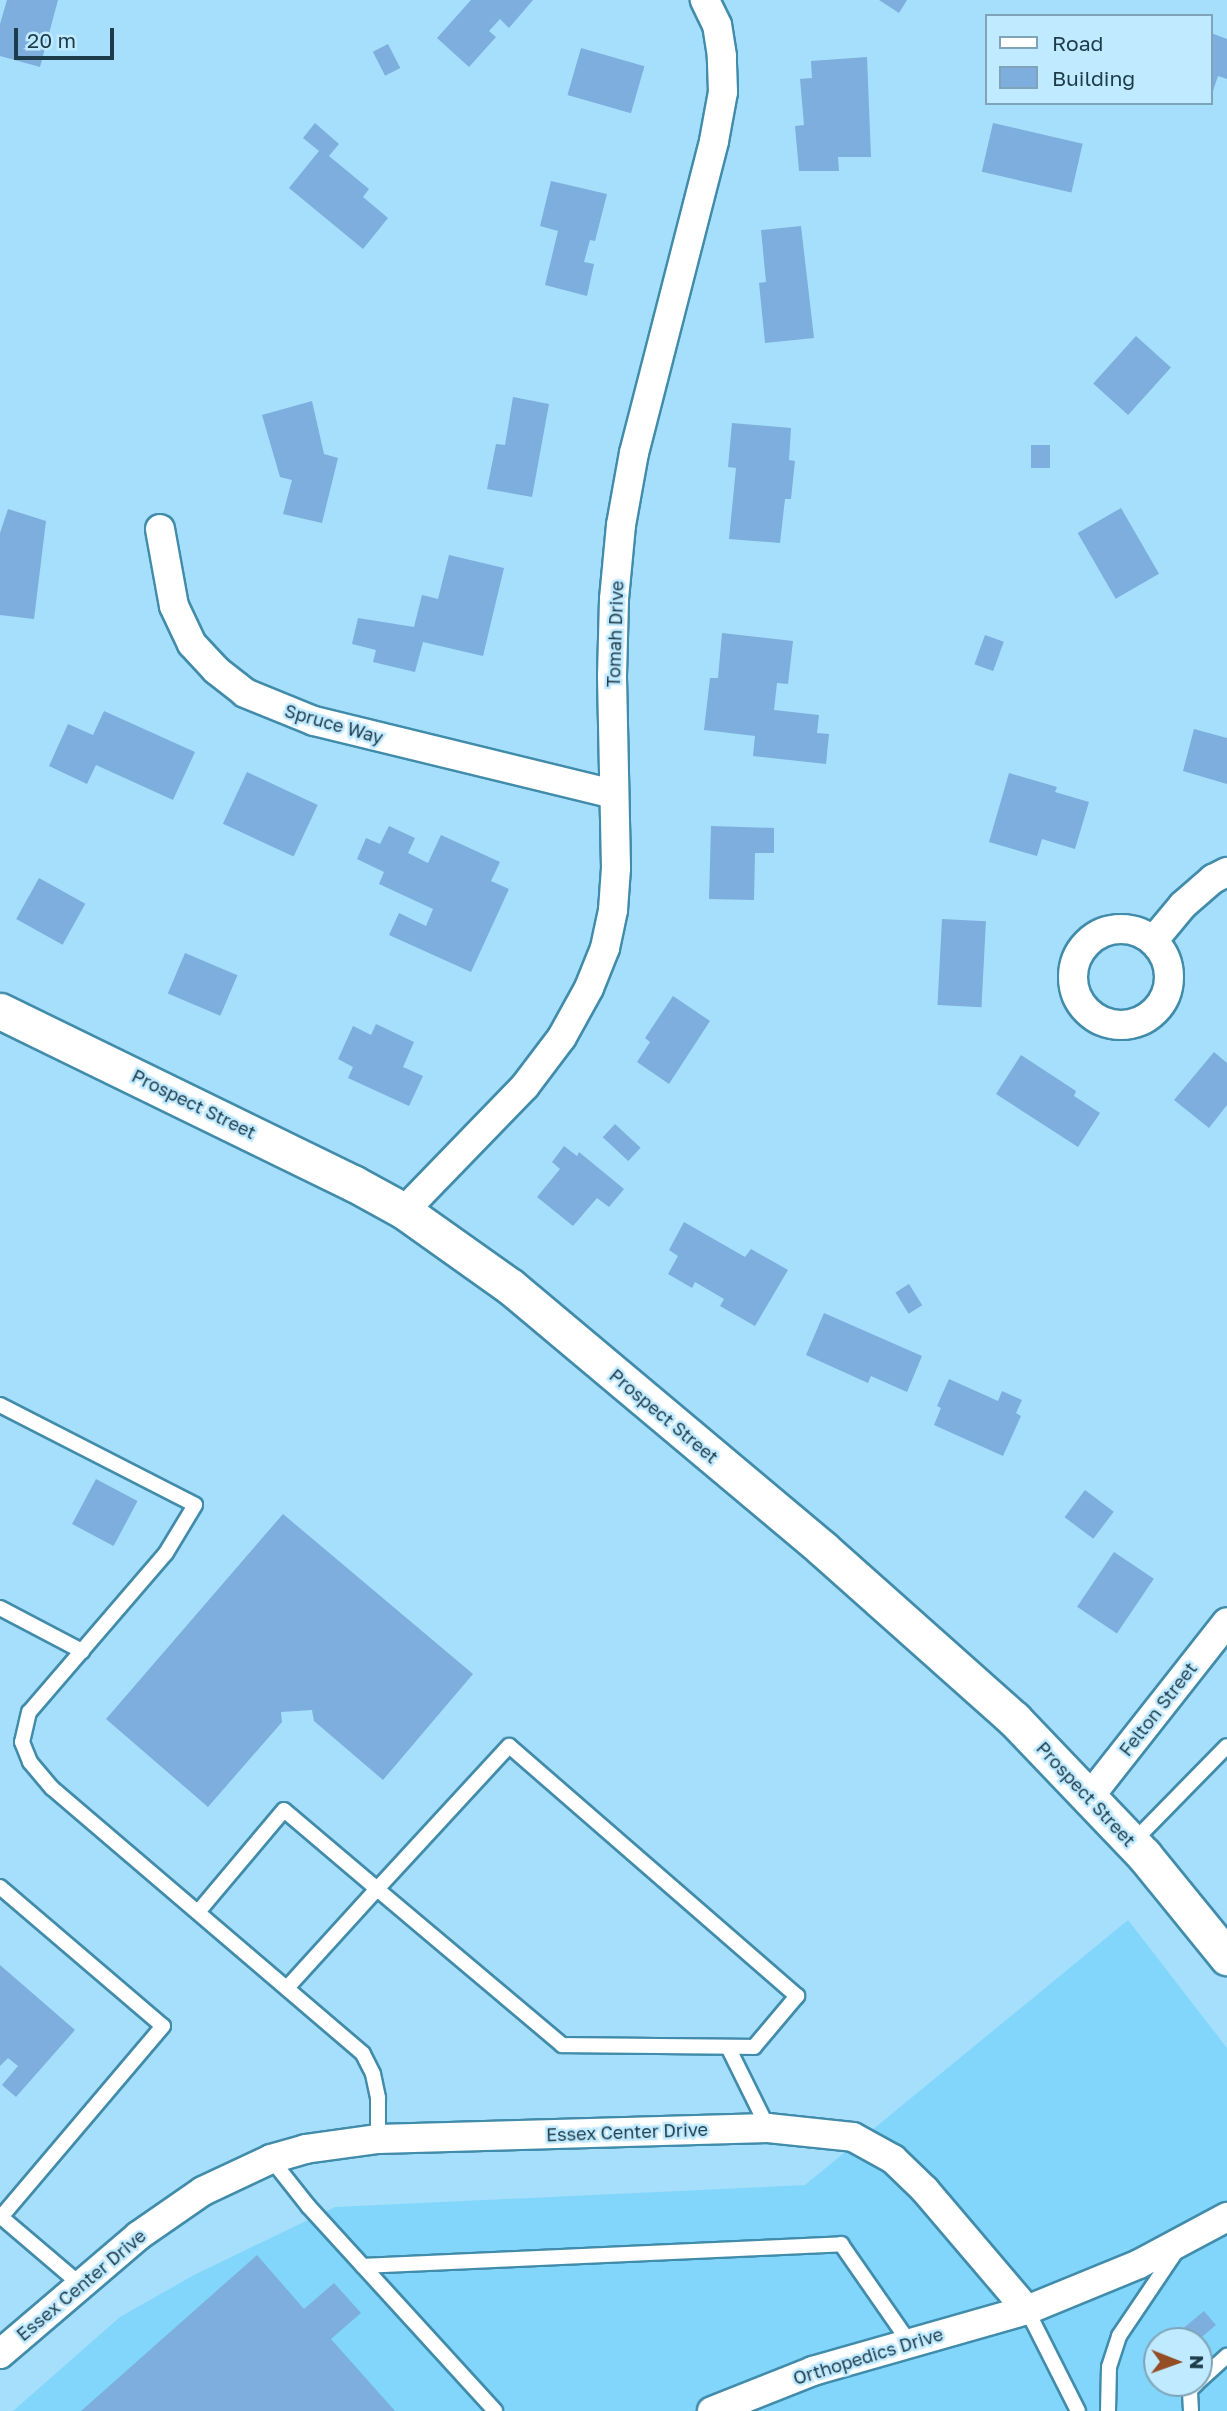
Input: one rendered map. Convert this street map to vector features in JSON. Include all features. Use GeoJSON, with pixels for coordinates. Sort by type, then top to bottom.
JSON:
{"type":"FeatureCollection","features":[{"type":"Feature","properties":{"kind":"street","name":"Tomah Drive"},"geometry":{"type":"LineString","coordinates":[[404,1211],[526,1086],[562,1037],[589,988],[605,948],[613,910],[614,599],[621,524],[634,453],[714,141],[723,92],[722,56],[717,25],[705,0]]}},
{"type":"Feature","properties":{"kind":"street","name":"Spruce Way"},"geometry":{"type":"LineString","coordinates":[[160,529],[174,606],[192,644],[216,670],[245,693],[314,721],[613,794]]}},
{"type":"Feature","properties":{"kind":"street"},"geometry":{"type":"LineString","coordinates":[[1153,941],[1183,905],[1213,878],[1227,872]]}},
{"type":"Feature","properties":{"kind":"street","name":"Prospect Street"},"geometry":{"type":"LineString","coordinates":[[0,1011],[295,1153],[404,1211],[511,1287],[823,1549],[1005,1710],[1133,1842],[1227,1957]]}},
{"type":"Feature","properties":{"kind":"street","name":"Felton Street"},"geometry":{"type":"LineString","coordinates":[[1090,1796],[1227,1622]]}},
{"type":"Feature","properties":{"kind":"street","name":"Essex Center Drive"},"geometry":{"type":"LineString","coordinates":[[0,2354],[80,2284],[171,2211],[214,2186],[271,2159],[305,2149],[378,2139],[768,2128],[853,2137],[893,2159],[925,2190],[1027,2310]]}},
{"type":"Feature","properties":{"kind":"street"},"geometry":{"type":"LineString","coordinates":[[1027,2310],[1139,2264],[1227,2217]]}},
{"type":"Feature","properties":{"kind":"street","name":"Orthopedics Drive"},"geometry":{"type":"LineString","coordinates":[[712,2411],[802,2374],[1027,2310]]}},
{"type":"Feature","properties":{"kind":"lane"},"geometry":{"type":"LineString","coordinates":[[0,1405],[195,1505],[166,1553],[29,1712],[22,1742],[30,1762],[52,1788],[363,2054],[373,2074],[378,2098],[378,2139]]}},
{"type":"Feature","properties":{"kind":"lane"},"geometry":{"type":"LineString","coordinates":[[0,1608],[82,1651]]}},
{"type":"Feature","properties":{"kind":"lane"},"geometry":{"type":"LineString","coordinates":[[198,1912],[284,1810],[377,1889],[562,2045],[754,2047],[797,1996],[509,1746],[377,1889],[287,1988]]}},
{"type":"Feature","properties":{"kind":"lane"},"geometry":{"type":"LineString","coordinates":[[1133,1842],[1227,1746]]}},
{"type":"Feature","properties":{"kind":"lane"},"geometry":{"type":"LineString","coordinates":[[0,1887],[163,2026],[0,2217],[80,2284]]}},
{"type":"Feature","properties":{"kind":"lane"},"geometry":{"type":"LineString","coordinates":[[728,2047],[768,2128]]}},
{"type":"Feature","properties":{"kind":"lane"},"geometry":{"type":"LineString","coordinates":[[271,2159],[363,2266],[495,2411]]}},
{"type":"Feature","properties":{"kind":"lane"},"geometry":{"type":"LineString","coordinates":[[1108,2411],[1109,2367],[1119,2336],[1184,2240]]}},
{"type":"Feature","properties":{"kind":"lane"},"geometry":{"type":"LineString","coordinates":[[363,2266],[841,2244],[909,2342]]}},
{"type":"Feature","properties":{"kind":"lane"},"geometry":{"type":"LineString","coordinates":[[1027,2310],[1078,2411]]}},
{"type":"Feature","properties":{"kind":"lane"},"geometry":{"type":"LineString","coordinates":[[1213,2369],[1227,2356]]}},
{"type":"Feature","properties":{"kind":"shaded area"},"geometry":{"type":"Polygon","coordinates":[[[1128,1920],[1227,2048],[1227,2411],[13,2411],[120,2317],[194,2275],[335,2207],[805,2185],[1128,1920]]]}},
{"type":"Feature","properties":{"kind":"building"},"geometry":{"type":"Polygon","coordinates":[[[7,0],[58,0],[40,67],[0,56],[0,24],[7,0]]]}},
{"type":"Feature","properties":{"kind":"building"},"geometry":{"type":"Polygon","coordinates":[[[471,0],[533,0],[509,28],[500,19],[489,31],[496,37],[469,67],[437,38],[471,0]]]}},
{"type":"Feature","properties":{"kind":"building"},"geometry":{"type":"Polygon","coordinates":[[[879,0],[907,0],[899,13],[879,0]]]}},
{"type":"Feature","properties":{"kind":"building"},"geometry":{"type":"Polygon","coordinates":[[[1213,34],[1227,39],[1227,79],[1218,76],[1213,91],[1213,34]]]}},
{"type":"Feature","properties":{"kind":"building"},"geometry":{"type":"Polygon","coordinates":[[[388,44],[400,68],[385,76],[373,52],[388,44]]]}},
{"type":"Feature","properties":{"kind":"building"},"geometry":{"type":"Polygon","coordinates":[[[581,48],[644,66],[631,113],[567,95],[581,48]]]}},
{"type":"Feature","properties":{"kind":"building"},"geometry":{"type":"Polygon","coordinates":[[[867,57],[871,157],[838,157],[839,171],[799,171],[795,126],[804,125],[800,79],[812,78],[811,61],[867,57]]]}},
{"type":"Feature","properties":{"kind":"building"},"geometry":{"type":"Polygon","coordinates":[[[315,123],[339,144],[329,156],[369,189],[363,197],[388,218],[363,249],[289,188],[319,151],[303,138],[315,123]]]}},
{"type":"Feature","properties":{"kind":"building"},"geometry":{"type":"Polygon","coordinates":[[[993,123],[1083,144],[1071,192],[982,172],[993,123]]]}},
{"type":"Feature","properties":{"kind":"building"},"geometry":{"type":"Polygon","coordinates":[[[551,181],[607,194],[595,241],[590,240],[584,262],[594,264],[587,296],[545,285],[558,231],[540,226],[551,181]]]}},
{"type":"Feature","properties":{"kind":"building"},"geometry":{"type":"Polygon","coordinates":[[[801,226],[814,338],[765,343],[759,283],[766,282],[761,230],[801,226]]]}},
{"type":"Feature","properties":{"kind":"building"},"geometry":{"type":"Polygon","coordinates":[[[1136,336],[1171,367],[1128,415],[1093,384],[1136,336]]]}},
{"type":"Feature","properties":{"kind":"building"},"geometry":{"type":"Polygon","coordinates":[[[513,397],[549,404],[532,497],[487,489],[496,444],[505,445],[513,397]]]}},
{"type":"Feature","properties":{"kind":"building"},"geometry":{"type":"Polygon","coordinates":[[[312,401],[324,454],[338,458],[322,523],[283,514],[292,480],[280,477],[262,415],[312,401]]]}},
{"type":"Feature","properties":{"kind":"building"},"geometry":{"type":"Polygon","coordinates":[[[732,423],[791,428],[789,460],[795,461],[791,499],[785,499],[780,543],[729,539],[736,468],[728,467],[732,423]]]}},
{"type":"Feature","properties":{"kind":"building"},"geometry":{"type":"Polygon","coordinates":[[[1031,445],[1050,445],[1050,468],[1031,468],[1031,445]]]}},
{"type":"Feature","properties":{"kind":"building"},"geometry":{"type":"Polygon","coordinates":[[[1121,508],[1159,574],[1116,599],[1078,533],[1121,508]]]}},
{"type":"Feature","properties":{"kind":"building"},"geometry":{"type":"Polygon","coordinates":[[[8,509],[46,521],[34,619],[0,615],[0,533],[8,509]]]}},
{"type":"Feature","properties":{"kind":"building"},"geometry":{"type":"Polygon","coordinates":[[[449,555],[504,568],[483,656],[423,642],[415,672],[373,662],[376,650],[352,644],[358,618],[414,627],[422,595],[438,599],[449,555]]]}},
{"type":"Feature","properties":{"kind":"building"},"geometry":{"type":"Polygon","coordinates":[[[722,633],[793,641],[788,684],[777,683],[774,710],[819,715],[817,733],[829,734],[826,764],[753,756],[755,736],[704,730],[710,678],[718,678],[722,633]]]}},
{"type":"Feature","properties":{"kind":"building"},"geometry":{"type":"Polygon","coordinates":[[[985,635],[1004,642],[993,671],[974,664],[985,635]]]}},
{"type":"Feature","properties":{"kind":"building"},"geometry":{"type":"Polygon","coordinates":[[[104,711],[195,752],[173,800],[96,765],[87,784],[49,766],[68,724],[93,735],[104,711]]]}},
{"type":"Feature","properties":{"kind":"building"},"geometry":{"type":"Polygon","coordinates":[[[1194,729],[1227,738],[1227,784],[1183,771],[1194,729]]]}},
{"type":"Feature","properties":{"kind":"building"},"geometry":{"type":"Polygon","coordinates":[[[247,772],[318,805],[294,857],[223,824],[247,772]]]}},
{"type":"Feature","properties":{"kind":"building"},"geometry":{"type":"Polygon","coordinates":[[[1009,773],[1057,787],[1055,792],[1089,802],[1075,849],[1042,839],[1037,856],[989,842],[1009,773]]]}},
{"type":"Feature","properties":{"kind":"building"},"geometry":{"type":"Polygon","coordinates":[[[389,826],[415,838],[408,853],[428,863],[441,835],[500,862],[491,881],[509,889],[471,972],[389,935],[399,913],[426,926],[433,909],[379,884],[384,872],[357,859],[366,838],[380,844],[389,826]]]}},
{"type":"Feature","properties":{"kind":"building"},"geometry":{"type":"Polygon","coordinates":[[[711,826],[774,828],[774,853],[755,853],[754,900],[709,899],[711,826]]]}},
{"type":"Feature","properties":{"kind":"building"},"geometry":{"type":"Polygon","coordinates":[[[39,878],[85,904],[63,945],[16,919],[39,878]]]}},
{"type":"Feature","properties":{"kind":"building"},"geometry":{"type":"Polygon","coordinates":[[[942,919],[986,921],[981,1007],[937,1005],[942,919]]]}},
{"type":"Feature","properties":{"kind":"building"},"geometry":{"type":"Polygon","coordinates":[[[185,953],[237,975],[220,1016],[168,994],[185,953]]]}},
{"type":"Feature","properties":{"kind":"building"},"geometry":{"type":"Polygon","coordinates":[[[673,996],[710,1021],[669,1084],[637,1062],[650,1042],[645,1038],[673,996]]]}},
{"type":"Feature","properties":{"kind":"building"},"geometry":{"type":"Polygon","coordinates":[[[376,1024],[414,1042],[403,1067],[423,1076],[409,1106],[348,1078],[353,1067],[338,1059],[353,1026],[371,1035],[376,1024]]]}},
{"type":"Feature","properties":{"kind":"building"},"geometry":{"type":"Polygon","coordinates":[[[1214,1052],[1227,1063],[1227,1105],[1209,1128],[1174,1100],[1214,1052]]]}},
{"type":"Feature","properties":{"kind":"building"},"geometry":{"type":"Polygon","coordinates":[[[1021,1055],[1076,1091],[1074,1096],[1100,1113],[1078,1147],[996,1094],[1021,1055]]]}},
{"type":"Feature","properties":{"kind":"building"},"geometry":{"type":"Polygon","coordinates":[[[615,1124],[641,1148],[628,1161],[603,1137],[615,1124]]]}},
{"type":"Feature","properties":{"kind":"building"},"geometry":{"type":"Polygon","coordinates":[[[564,1146],[577,1156],[579,1152],[624,1189],[609,1207],[597,1198],[573,1226],[537,1197],[560,1169],[552,1162],[564,1146]]]}},
{"type":"Feature","properties":{"kind":"building"},"geometry":{"type":"Polygon","coordinates":[[[684,1222],[745,1257],[751,1249],[788,1270],[755,1326],[720,1306],[724,1299],[695,1282],[692,1288],[668,1274],[678,1256],[669,1250],[684,1222]]]}},
{"type":"Feature","properties":{"kind":"building"},"geometry":{"type":"Polygon","coordinates":[[[909,1284],[922,1305],[909,1314],[895,1292],[909,1284]]]}},
{"type":"Feature","properties":{"kind":"building"},"geometry":{"type":"Polygon","coordinates":[[[824,1313],[922,1356],[907,1392],[871,1376],[868,1383],[806,1355],[824,1313]]]}},
{"type":"Feature","properties":{"kind":"building"},"geometry":{"type":"Polygon","coordinates":[[[949,1379],[998,1401],[1002,1391],[1022,1400],[1016,1413],[1021,1416],[1003,1456],[934,1425],[941,1408],[937,1406],[949,1379]]]}},
{"type":"Feature","properties":{"kind":"building"},"geometry":{"type":"Polygon","coordinates":[[[96,1479],[137,1501],[114,1546],[72,1524],[96,1479]]]}},
{"type":"Feature","properties":{"kind":"building"},"geometry":{"type":"Polygon","coordinates":[[[1085,1490],[1114,1512],[1093,1539],[1065,1517],[1085,1490]]]}},
{"type":"Feature","properties":{"kind":"building"},"geometry":{"type":"Polygon","coordinates":[[[283,1514],[473,1674],[383,1780],[314,1721],[312,1710],[281,1712],[282,1722],[208,1807],[106,1719],[283,1514]]]}},
{"type":"Feature","properties":{"kind":"building"},"geometry":{"type":"Polygon","coordinates":[[[1114,1552],[1154,1579],[1117,1634],[1077,1607],[1114,1552]]]}},
{"type":"Feature","properties":{"kind":"building"},"geometry":{"type":"Polygon","coordinates":[[[0,1965],[75,2030],[16,2097],[2,2085],[18,2066],[8,2058],[0,2066],[0,1965]]]}},
{"type":"Feature","properties":{"kind":"building"},"geometry":{"type":"Polygon","coordinates":[[[257,2255],[304,2309],[334,2283],[361,2313],[331,2339],[395,2411],[81,2411],[257,2255]]]}},
{"type":"Feature","properties":{"kind":"building"},"geometry":{"type":"Polygon","coordinates":[[[1204,2311],[1216,2325],[1213,2328],[1185,2327],[1204,2311]]]}}]}
